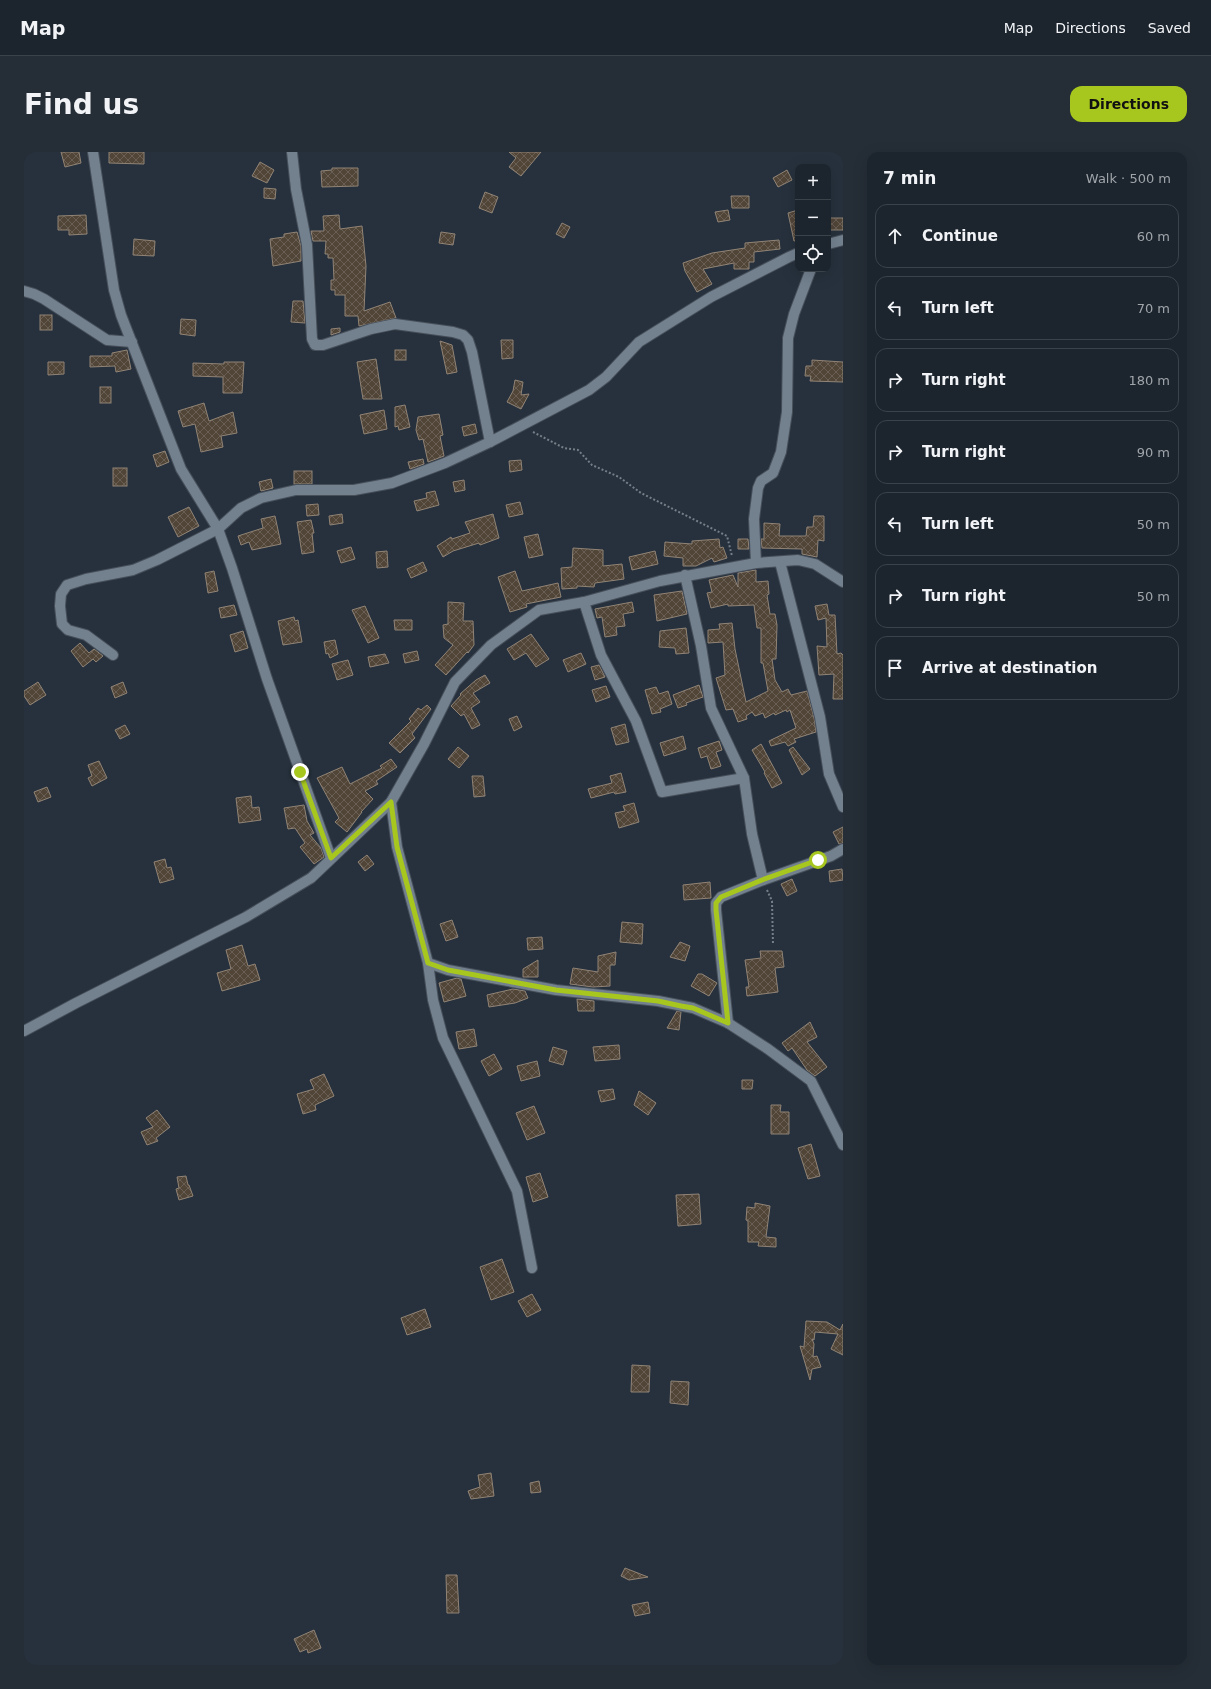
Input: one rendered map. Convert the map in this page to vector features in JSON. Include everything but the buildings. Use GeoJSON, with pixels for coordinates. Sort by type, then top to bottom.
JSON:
{"type":"FeatureCollection","features":[{"type":"Feature","properties":{"kind":"street"},"geometry":{"type":"LineString","coordinates":[[93,152],[114,290],[121,315],[182,469],[218,529],[267,679],[331,858]]}},
{"type":"Feature","properties":{"kind":"street"},"geometry":{"type":"LineString","coordinates":[[292,152],[296,189],[307,246],[312,339],[316,345],[323,345],[371,329],[395,324],[453,332],[463,335],[468,340],[472,352],[490,442]]}},
{"type":"Feature","properties":{"kind":"street"},"geometry":{"type":"LineString","coordinates":[[831,243],[843,240]]}},
{"type":"Feature","properties":{"kind":"street"},"geometry":{"type":"LineString","coordinates":[[113,655],[86,635],[68,630],[62,624],[60,606],[61,594],[67,585],[86,579],[133,570],[157,560],[218,529],[241,508],[261,498],[296,490],[354,490],[392,483],[445,463],[490,442],[589,390],[606,377],[639,342],[711,297],[795,254]]}},
{"type":"Feature","properties":{"kind":"street"},"geometry":{"type":"LineString","coordinates":[[756,563],[754,519],[758,488],[761,481],[773,473],[782,452],[787,412],[788,338],[794,314],[810,272]]}},
{"type":"Feature","properties":{"kind":"street"},"geometry":{"type":"LineString","coordinates":[[24,292],[34,294],[44,299],[107,340],[132,342]]}},
{"type":"Feature","properties":{"kind":"street"},"geometry":{"type":"LineString","coordinates":[[24,1031],[246,917],[311,878],[391,802],[424,744],[454,682],[491,645],[538,610],[584,602],[660,580],[685,575],[756,563],[798,560],[815,564],[839,580],[843,590]]}},
{"type":"Feature","properties":{"kind":"street"},"geometry":{"type":"LineString","coordinates":[[780,562],[820,717],[829,774],[843,808]]}},
{"type":"Feature","properties":{"kind":"street"},"geometry":{"type":"LineString","coordinates":[[685,575],[701,646],[711,708],[744,778],[752,834],[762,880]]}},
{"type":"Feature","properties":{"kind":"street"},"geometry":{"type":"LineString","coordinates":[[584,602],[601,655],[636,721],[662,792],[744,778]]}},
{"type":"Feature","properties":{"kind":"street"},"geometry":{"type":"LineString","coordinates":[[391,802],[397,847],[428,963],[433,1000],[443,1038],[517,1191],[532,1268]]}},
{"type":"Feature","properties":{"kind":"street"},"geometry":{"type":"LineString","coordinates":[[728,1023],[716,903],[721,897],[762,880],[832,856],[843,849]]}},
{"type":"Feature","properties":{"kind":"street"},"geometry":{"type":"LineString","coordinates":[[428,963],[448,970],[556,990],[658,1001],[693,1008],[728,1023],[768,1049],[811,1081],[843,1145]]}},
{"type":"Feature","properties":{"kind":"path"},"geometry":{"type":"LineString","coordinates":[[521,426],[564,448],[578,450],[592,465],[619,477],[641,493],[727,536],[734,566]]}},
{"type":"Feature","properties":{"kind":"path"},"geometry":{"type":"LineString","coordinates":[[762,880],[772,901],[773,945]]}},
{"type":"Feature","properties":{"kind":"route"},"geometry":{"type":"LineString","coordinates":[[300,772],[331,858],[391,802],[397,847],[428,963],[448,970],[556,990],[658,1001],[693,1008],[728,1023],[716,903],[721,897],[762,880],[818,860]]}}]}
